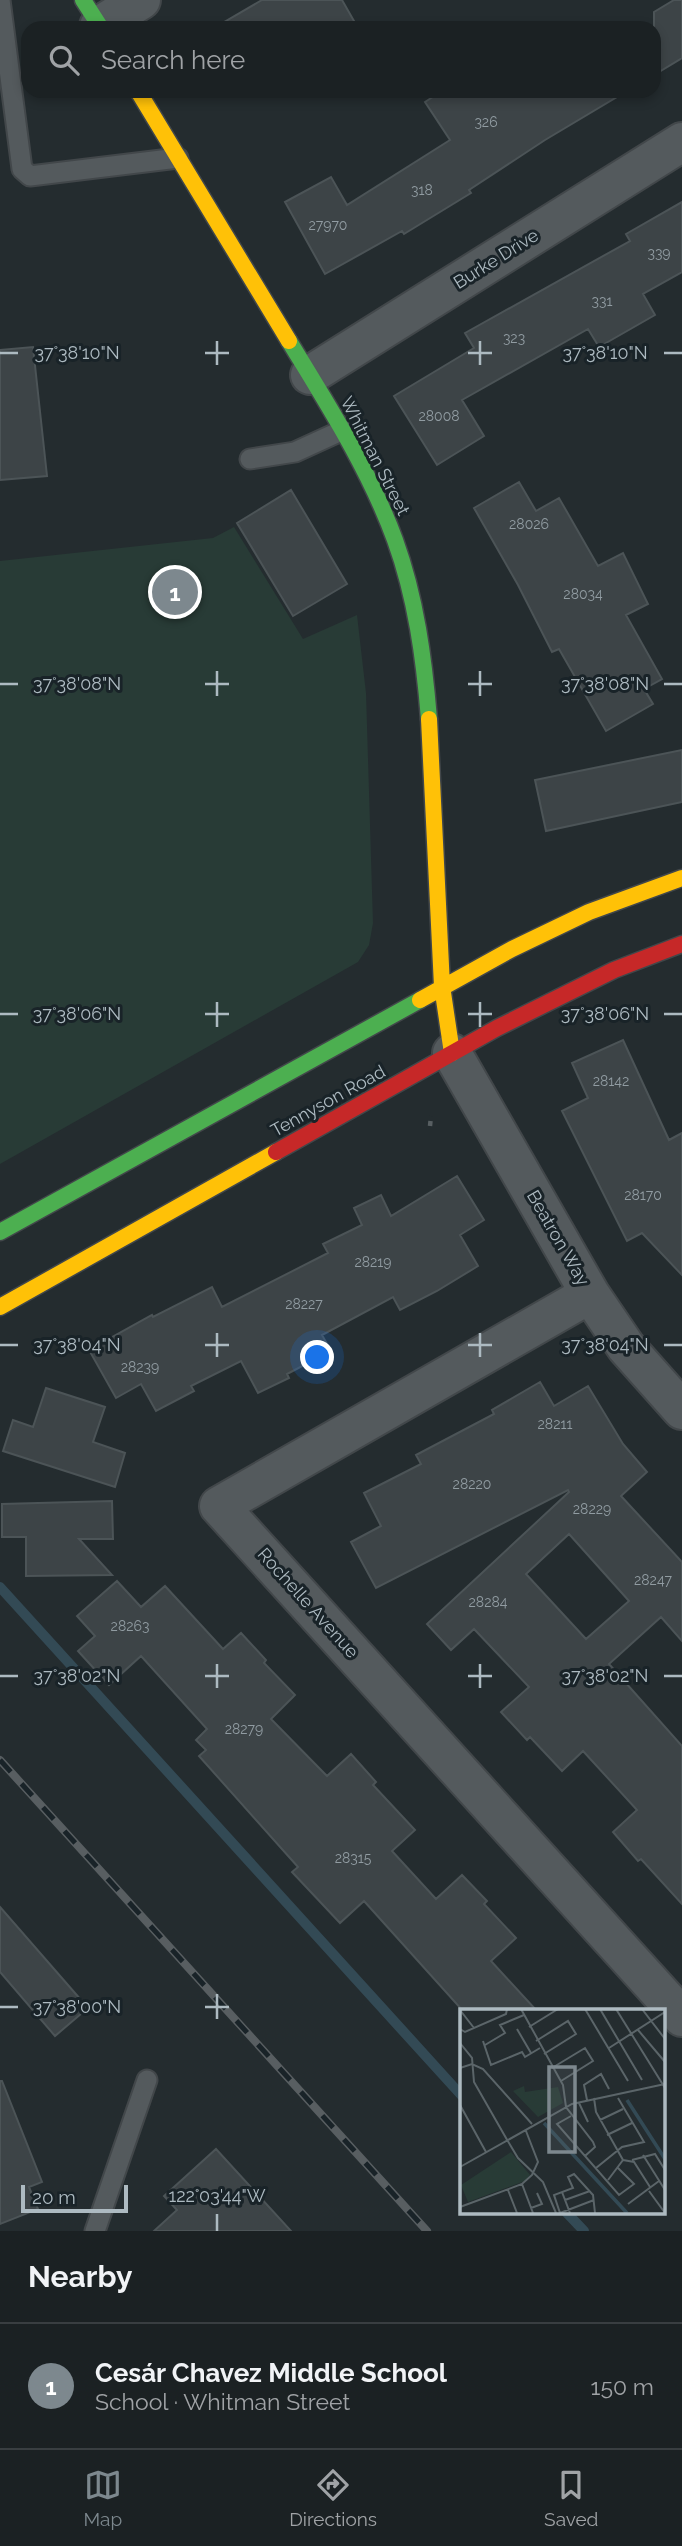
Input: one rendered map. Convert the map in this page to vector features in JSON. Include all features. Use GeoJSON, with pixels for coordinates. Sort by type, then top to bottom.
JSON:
{"type":"FeatureCollection","features":[{"type":"Feature","properties":{"kind":"main road","name":"Whitman Street"},"geometry":{"type":"LineString","coordinates":[[142,98],[343,430],[371,484],[395,541],[413,602],[422,650],[429,725],[442,986],[452,1053]]}},
{"type":"Feature","properties":{"kind":"main road"},"geometry":{"type":"LineString","coordinates":[[0,1232],[442,986],[589,912],[682,878]]}},
{"type":"Feature","properties":{"kind":"main road","name":"Tennyson Road"},"geometry":{"type":"LineString","coordinates":[[0,1307],[452,1053],[582,985],[682,944]]}},
{"type":"Feature","properties":{"kind":"street"},"geometry":{"type":"LineString","coordinates":[[94,18],[141,0]]}},
{"type":"Feature","properties":{"kind":"street","name":"Burke Drive"},"geometry":{"type":"LineString","coordinates":[[310,375],[682,142]]}},
{"type":"Feature","properties":{"kind":"street","name":"Beatron Way"},"geometry":{"type":"LineString","coordinates":[[452,1053],[590,1294],[626,1347],[682,1410]]}},
{"type":"Feature","properties":{"kind":"street","name":"Rochelle Avenue"},"geometry":{"type":"LineString","coordinates":[[590,1294],[219,1506],[682,2017]]}},
{"type":"Feature","properties":{"kind":"lane"},"geometry":{"type":"LineString","coordinates":[[0,0],[22,169],[30,176],[178,158]]}},
{"type":"Feature","properties":{"kind":"lane"},"geometry":{"type":"LineString","coordinates":[[250,459],[295,452],[343,430]]}},
{"type":"Feature","properties":{"kind":"lane"},"geometry":{"type":"LineString","coordinates":[[95,2231],[147,2080]]}},
{"type":"Feature","properties":{"kind":"path"},"geometry":{"type":"LineString","coordinates":[[430,1126],[431,1116]]}},
{"type":"Feature","properties":{"kind":"green space"},"geometry":{"type":"Polygon","coordinates":[[[234,527],[303,639],[357,615],[366,693],[373,923],[369,945],[358,962],[0,1164],[0,561],[213,538],[234,527]]]}},
{"type":"Feature","properties":{"kind":"building"},"geometry":{"type":"Polygon","coordinates":[[[262,0],[342,0],[354,21],[226,21],[262,0]]]}},
{"type":"Feature","properties":{"kind":"building"},"geometry":{"type":"Polygon","coordinates":[[[674,0],[682,0],[682,58],[661,71],[661,21],[654,21],[654,12],[674,0]]]}},
{"type":"Feature","properties":{"kind":"building"},"geometry":{"type":"Polygon","coordinates":[[[431,98],[615,98],[545,140],[469,190],[471,193],[404,234],[402,231],[325,274],[285,202],[331,177],[347,205],[450,140],[425,102],[431,98]]]}},
{"type":"Feature","properties":{"kind":"building"},"geometry":{"type":"Polygon","coordinates":[[[682,202],[682,272],[643,294],[655,315],[599,347],[588,329],[462,400],[484,436],[437,465],[394,396],[474,348],[465,333],[630,241],[626,234],[682,202]]]}},
{"type":"Feature","properties":{"kind":"building"},"geometry":{"type":"Polygon","coordinates":[[[33,347],[47,476],[0,480],[0,350],[33,347]]]}},
{"type":"Feature","properties":{"kind":"building"},"geometry":{"type":"Polygon","coordinates":[[[519,482],[536,511],[559,498],[598,566],[623,553],[648,604],[626,615],[662,679],[644,689],[653,704],[606,731],[559,649],[552,652],[474,508],[519,482]]]}},
{"type":"Feature","properties":{"kind":"building"},"geometry":{"type":"Polygon","coordinates":[[[291,490],[347,584],[293,616],[237,523],[291,490]]]}},
{"type":"Feature","properties":{"kind":"building"},"geometry":{"type":"Polygon","coordinates":[[[682,750],[682,802],[546,831],[535,780],[682,750]]]}},
{"type":"Feature","properties":{"kind":"building"},"geometry":{"type":"Polygon","coordinates":[[[623,1040],[669,1140],[682,1133],[682,1275],[642,1233],[627,1241],[562,1111],[588,1098],[572,1063],[623,1040]]]}},
{"type":"Feature","properties":{"kind":"building"},"geometry":{"type":"Polygon","coordinates":[[[457,1176],[484,1220],[460,1235],[478,1266],[400,1310],[393,1297],[322,1335],[331,1351],[287,1374],[289,1378],[258,1393],[241,1361],[191,1386],[194,1391],[156,1411],[141,1384],[116,1398],[89,1350],[152,1315],[153,1317],[212,1287],[222,1307],[328,1253],[323,1244],[362,1225],[354,1208],[381,1195],[391,1216],[457,1176]]]}},
{"type":"Feature","properties":{"kind":"building"},"geometry":{"type":"Polygon","coordinates":[[[540,1382],[554,1406],[588,1386],[623,1444],[647,1472],[621,1496],[682,1562],[682,1641],[661,1617],[609,1664],[682,1746],[682,1904],[613,1832],[637,1810],[583,1751],[562,1771],[530,1737],[527,1740],[501,1712],[529,1687],[474,1629],[451,1650],[427,1624],[569,1492],[568,1490],[376,1588],[351,1542],[381,1526],[364,1493],[421,1464],[416,1455],[494,1414],[492,1410],[540,1382]],[[569,1534],[526,1574],[586,1639],[629,1601],[569,1534]]]}},
{"type":"Feature","properties":{"kind":"building"},"geometry":{"type":"Polygon","coordinates":[[[46,1388],[105,1407],[93,1442],[125,1453],[115,1487],[3,1451],[13,1420],[33,1427],[46,1388]]]}},
{"type":"Feature","properties":{"kind":"building"},"geometry":{"type":"Polygon","coordinates":[[[112,1501],[113,1539],[79,1539],[112,1575],[26,1576],[26,1537],[2,1537],[2,1504],[112,1501]]]}},
{"type":"Feature","properties":{"kind":"building"},"geometry":{"type":"Polygon","coordinates":[[[117,1581],[141,1607],[165,1586],[223,1649],[241,1633],[266,1660],[264,1663],[295,1695],[271,1719],[327,1776],[351,1754],[376,1782],[373,1785],[415,1830],[392,1851],[436,1899],[462,1875],[487,1901],[484,1904],[516,1938],[491,1961],[535,2009],[461,2009],[364,1901],[340,1923],[292,1872],[298,1867],[199,1756],[206,1750],[196,1740],[207,1729],[141,1656],[109,1685],[78,1651],[95,1636],[77,1616],[117,1581]]]}},
{"type":"Feature","properties":{"kind":"building"},"geometry":{"type":"Polygon","coordinates":[[[0,1907],[88,2008],[55,2036],[0,1972],[0,1907]]]}},
{"type":"Feature","properties":{"kind":"building"},"geometry":{"type":"Polygon","coordinates":[[[0,2081],[42,2182],[29,2187],[38,2209],[0,2224],[0,2081]]]}},
{"type":"Feature","properties":{"kind":"building"},"geometry":{"type":"Polygon","coordinates":[[[216,2149],[291,2231],[154,2231],[177,2210],[164,2196],[216,2149]]]}},
{"type":"Feature","properties":{"kind":"waterway"},"geometry":{"type":"LineString","coordinates":[[0,1587],[460,2094]]}},
{"type":"Feature","properties":{"kind":"waterway"},"geometry":{"type":"LineString","coordinates":[[568,2214],[584,2231]]}},
{"type":"Feature","properties":{"kind":"railway"},"geometry":{"type":"LineString","coordinates":[[0,1760],[427,2231]]}},
{"type":"Feature","properties":{"kind":"traffic: fast"},"geometry":{"type":"LineString","coordinates":[[83,0],[96,21]]}},
{"type":"Feature","properties":{"kind":"traffic: fast"},"geometry":{"type":"LineString","coordinates":[[289,341],[360,463],[395,540],[418,628],[429,719]]}},
{"type":"Feature","properties":{"kind":"traffic: fast"},"geometry":{"type":"LineString","coordinates":[[0,1232],[420,1000]]}},
{"type":"Feature","properties":{"kind":"traffic: slow"},"geometry":{"type":"LineString","coordinates":[[142,98],[289,341]]}},
{"type":"Feature","properties":{"kind":"traffic: slow"},"geometry":{"type":"LineString","coordinates":[[429,719],[442,986],[452,1053]]}},
{"type":"Feature","properties":{"kind":"traffic: slow"},"geometry":{"type":"LineString","coordinates":[[420,1000],[512,949],[589,912],[682,878]]}},
{"type":"Feature","properties":{"kind":"traffic: slow"},"geometry":{"type":"LineString","coordinates":[[0,1307],[276,1152]]}},
{"type":"Feature","properties":{"kind":"traffic: jam"},"geometry":{"type":"LineString","coordinates":[[276,1152],[497,1028],[614,970],[682,944]]}},
{"type":"Feature","properties":{"kind":"place","name":"Cesár Chavez Middle School"},"geometry":{"type":"Point","coordinates":[175,592]}}]}
